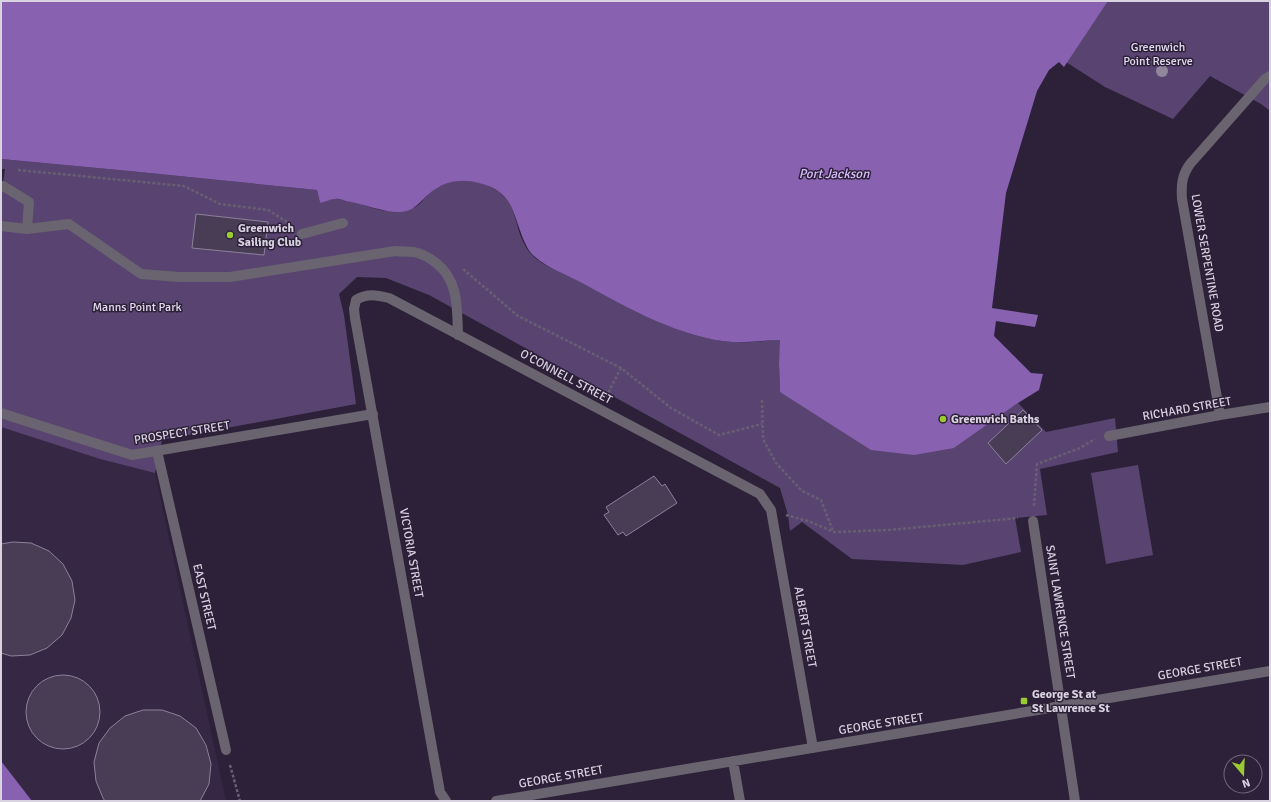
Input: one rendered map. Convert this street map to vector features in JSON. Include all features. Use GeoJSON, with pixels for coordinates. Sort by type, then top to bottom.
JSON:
{"type":"FeatureCollection","features":[{"type":"Feature","properties":{"kind":"street","name":"LOWER SERPENTINE ROAD"},"geometry":{"type":"LineString","coordinates":[[1220,415],[1182,199],[1182,181],[1185,171],[1190,164],[1265,79],[1270,76]]}},
{"type":"Feature","properties":{"kind":"street"},"geometry":{"type":"LineString","coordinates":[[3,186],[29,202],[28,229]]}},
{"type":"Feature","properties":{"kind":"street"},"geometry":{"type":"LineString","coordinates":[[302,234],[343,223]]}},
{"type":"Feature","properties":{"kind":"street"},"geometry":{"type":"LineString","coordinates":[[1,226],[28,229],[69,224],[141,274],[179,277],[230,277],[395,251],[415,252],[430,258],[443,268],[451,281],[456,294],[458,335]]}},
{"type":"Feature","properties":{"kind":"street","name":"O'CONNELL STREET"},"geometry":{"type":"LineString","coordinates":[[355,318],[354,308],[356,300],[363,295],[376,295],[389,298],[760,494],[771,510]]}},
{"type":"Feature","properties":{"kind":"street","name":"VICTORIA STREET"},"geometry":{"type":"LineString","coordinates":[[355,318],[443,797]]}},
{"type":"Feature","properties":{"kind":"street","name":"RICHARD STREET"},"geometry":{"type":"LineString","coordinates":[[1109,436],[1220,415],[1270,408]]}},
{"type":"Feature","properties":{"kind":"street","name":"PROSPECT STREET"},"geometry":{"type":"LineString","coordinates":[[1,413],[132,455],[373,414]]}},
{"type":"Feature","properties":{"kind":"street","name":"EAST STREET"},"geometry":{"type":"LineString","coordinates":[[157,451],[226,750]]}},
{"type":"Feature","properties":{"kind":"street","name":"ALBERT STREET"},"geometry":{"type":"LineString","coordinates":[[771,510],[814,748]]}},
{"type":"Feature","properties":{"kind":"street","name":"SAINT LAWRENCE STREET"},"geometry":{"type":"LineString","coordinates":[[1033,521],[1075,801]]}},
{"type":"Feature","properties":{"kind":"street","name":"GEORGE STREET"},"geometry":{"type":"LineString","coordinates":[[496,801],[1270,671]]}},
{"type":"Feature","properties":{"kind":"street"},"geometry":{"type":"LineString","coordinates":[[733,761],[740,801]]}},
{"type":"Feature","properties":{"kind":"path"},"geometry":{"type":"LineString","coordinates":[[18,170],[184,186],[220,204]]}},
{"type":"Feature","properties":{"kind":"path"},"geometry":{"type":"LineString","coordinates":[[458,264],[518,316],[621,368],[671,408],[719,435],[762,424]]}},
{"type":"Feature","properties":{"kind":"path"},"geometry":{"type":"LineString","coordinates":[[608,394],[621,368]]}},
{"type":"Feature","properties":{"kind":"path"},"geometry":{"type":"LineString","coordinates":[[762,400],[763,439],[776,463],[802,491],[821,500],[834,532]]}},
{"type":"Feature","properties":{"kind":"path"},"geometry":{"type":"LineString","coordinates":[[771,510],[808,521],[834,532],[889,530],[1015,518],[1033,521],[1034,488],[1037,464],[1078,448],[1098,438],[1109,436]]}},
{"type":"Feature","properties":{"kind":"path"},"geometry":{"type":"LineString","coordinates":[[226,750],[240,801]]}},
{"type":"Feature","properties":{"kind":"shaded area"},"geometry":{"type":"Polygon","coordinates":[[[1,427],[100,459],[155,473],[226,801],[32,801],[1,762],[1,427]]]}},
{"type":"Feature","properties":{"kind":"green space","name":"Greenwich Point Reserve"},"geometry":{"type":"Polygon","coordinates":[[[1108,1],[1270,1],[1270,111],[1261,104],[1210,76],[1173,119],[1105,87],[1066,62],[1108,1]]]}},
{"type":"Feature","properties":{"kind":"green space","name":"Manns Point Park"},"geometry":{"type":"Polygon","coordinates":[[[1,159],[317,190],[320,203],[331,199],[342,199],[375,209],[388,211],[415,207],[419,205],[426,196],[446,183],[460,180],[474,181],[495,189],[505,197],[511,206],[525,246],[533,256],[550,267],[635,311],[673,328],[712,339],[732,342],[750,342],[781,339],[779,364],[780,392],[954,448],[1018,403],[1046,432],[1115,418],[1118,452],[1040,469],[1047,515],[1015,518],[1021,552],[963,565],[852,559],[802,522],[790,531],[788,515],[780,488],[429,295],[386,278],[357,277],[339,294],[344,315],[356,404],[162,440],[155,473],[100,459],[1,427],[1,197],[5,169],[1,169],[1,159]]]}},
{"type":"Feature","properties":{"kind":"green space"},"geometry":{"type":"Polygon","coordinates":[[[1138,465],[1153,555],[1106,564],[1091,473],[1138,465]]]}},
{"type":"Feature","properties":{"kind":"water","name":"Port Jackson"},"geometry":{"type":"Polygon","coordinates":[[[1,1],[1108,1],[1064,67],[1059,62],[1049,70],[1037,91],[1006,193],[992,308],[1038,315],[1035,327],[996,321],[994,336],[1031,373],[1043,374],[1039,390],[954,448],[914,455],[871,450],[780,392],[780,340],[732,342],[694,335],[656,321],[552,268],[540,261],[530,252],[524,241],[509,202],[504,196],[490,186],[466,181],[446,183],[434,190],[416,206],[409,210],[404,212],[393,212],[338,199],[331,199],[320,203],[317,190],[1,159],[1,1]]]}},
{"type":"Feature","properties":{"kind":"water"},"geometry":{"type":"Polygon","coordinates":[[[1,761],[32,801],[1,801],[1,761]]]}},
{"type":"Feature","properties":{"kind":"building","name":"Greenwich Sailing Club"},"geometry":{"type":"Polygon","coordinates":[[[196,214],[268,222],[264,255],[192,248],[196,214]]]}},
{"type":"Feature","properties":{"kind":"building"},"geometry":{"type":"Polygon","coordinates":[[[1023,410],[1042,430],[1006,464],[988,443],[1023,410]]]}},
{"type":"Feature","properties":{"kind":"building"},"geometry":{"type":"Polygon","coordinates":[[[654,476],[662,486],[665,484],[677,503],[626,536],[623,532],[618,535],[604,515],[609,512],[606,507],[654,476]]]}},
{"type":"Feature","properties":{"kind":"building"},"geometry":{"type":"Polygon","coordinates":[[[13,542],[31,543],[49,551],[63,564],[72,581],[75,600],[71,618],[62,635],[47,648],[30,655],[11,656],[1,653],[1,544],[13,542]]]}},
{"type":"Feature","properties":{"kind":"building"},"geometry":{"type":"Polygon","coordinates":[[[56,675],[70,675],[84,681],[94,691],[100,705],[98,726],[94,733],[84,743],[70,749],[56,749],[42,743],[32,733],[26,719],[26,705],[32,691],[42,681],[56,675]]]}},
{"type":"Feature","properties":{"kind":"building"},"geometry":{"type":"Polygon","coordinates":[[[143,710],[162,710],[180,716],[196,728],[206,745],[211,764],[209,784],[200,801],[105,801],[103,798],[96,781],[94,762],[99,743],[110,728],[125,716],[143,710]]]}},
{"type":"Feature","properties":{"kind":"place","name":"Greenwich Sailing Club"},"geometry":{"type":"Point","coordinates":[230,235]}},
{"type":"Feature","properties":{"kind":"place","name":"Greenwich Baths"},"geometry":{"type":"Point","coordinates":[943,419]}},
{"type":"Feature","properties":{"kind":"place","name":"George St at St Lawrence St"},"geometry":{"type":"Point","coordinates":[1024,701]}}]}
